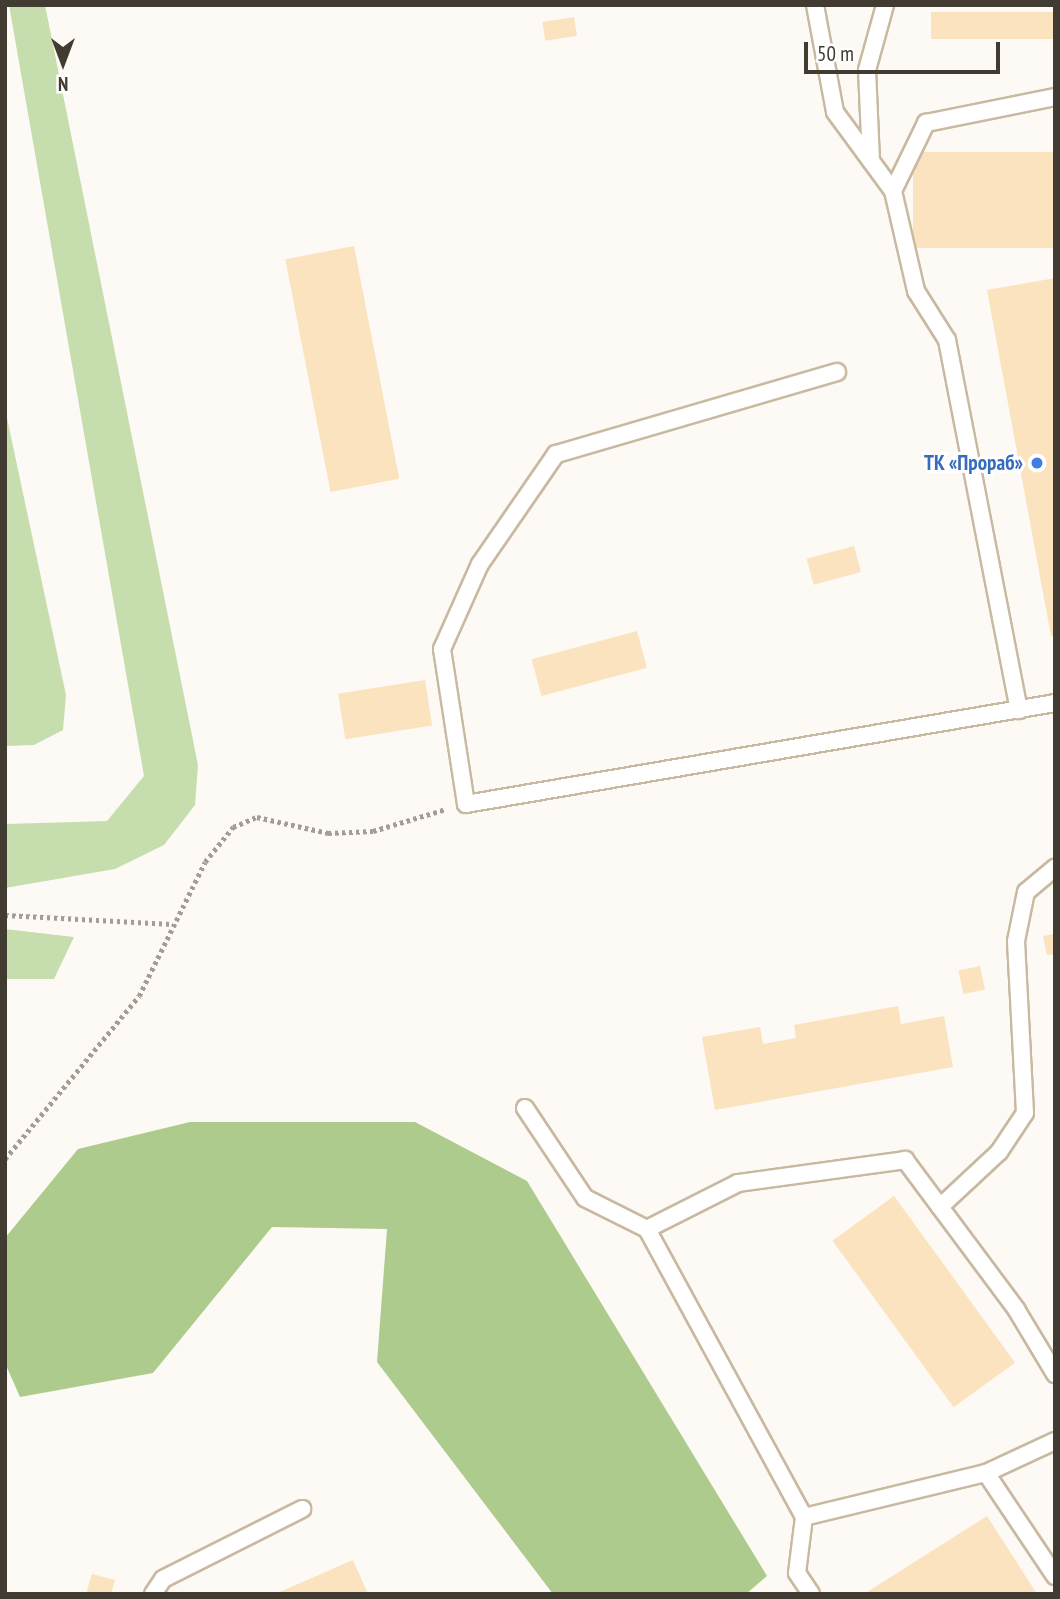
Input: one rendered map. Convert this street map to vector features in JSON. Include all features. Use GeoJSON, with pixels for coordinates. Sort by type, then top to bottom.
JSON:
{"type":"FeatureCollection","features":[{"type":"Feature","properties":{"kind":"lane"},"geometry":{"type":"LineString","coordinates":[[815,5],[835,112],[893,191],[916,291],[947,341],[1019,710]]}},
{"type":"Feature","properties":{"kind":"lane"},"geometry":{"type":"LineString","coordinates":[[871,161],[867,70],[885,5]]}},
{"type":"Feature","properties":{"kind":"lane"},"geometry":{"type":"LineString","coordinates":[[893,191],[926,123],[1055,97]]}},
{"type":"Feature","properties":{"kind":"lane"},"geometry":{"type":"LineString","coordinates":[[837,372],[556,454],[480,564],[442,649],[466,804],[1055,703]]}},
{"type":"Feature","properties":{"kind":"lane"},"geometry":{"type":"LineString","coordinates":[[940,1207],[999,1152],[1025,1113],[1016,941],[1026,892],[1055,868]]}},
{"type":"Feature","properties":{"kind":"lane"},"geometry":{"type":"LineString","coordinates":[[525,1108],[585,1198],[647,1229],[804,1517],[797,1573],[811,1594]]}},
{"type":"Feature","properties":{"kind":"lane"},"geometry":{"type":"LineString","coordinates":[[647,1229],[738,1183],[905,1160],[1016,1308],[1055,1374]]}},
{"type":"Feature","properties":{"kind":"lane"},"geometry":{"type":"LineString","coordinates":[[804,1517],[986,1473],[1055,1441]]}},
{"type":"Feature","properties":{"kind":"lane"},"geometry":{"type":"LineString","coordinates":[[986,1473],[1055,1576]]}},
{"type":"Feature","properties":{"kind":"lane"},"geometry":{"type":"LineString","coordinates":[[153,1594],[163,1579],[302,1509]]}},
{"type":"Feature","properties":{"kind":"path"},"geometry":{"type":"LineString","coordinates":[[5,1158],[139,996],[172,924],[205,862],[233,827],[257,817],[328,833],[373,831],[466,804]]}},
{"type":"Feature","properties":{"kind":"path"},"geometry":{"type":"LineString","coordinates":[[5,915],[172,924]]}},
{"type":"Feature","properties":{"kind":"green space"},"geometry":{"type":"Polygon","coordinates":[[[9,5],[45,5],[198,765],[195,805],[164,845],[115,869],[5,888],[5,824],[107,821],[144,776],[9,5]]]}},
{"type":"Feature","properties":{"kind":"green space"},"geometry":{"type":"Polygon","coordinates":[[[5,351],[7,418],[66,695],[63,730],[34,745],[5,746],[5,351]]]}},
{"type":"Feature","properties":{"kind":"green space"},"geometry":{"type":"Polygon","coordinates":[[[5,929],[74,937],[54,979],[5,979],[5,929]]]}},
{"type":"Feature","properties":{"kind":"green space"},"geometry":{"type":"Polygon","coordinates":[[[190,1122],[415,1122],[527,1181],[767,1576],[746,1594],[553,1594],[377,1362],[387,1229],[272,1227],[153,1373],[20,1397],[5,1363],[5,1238],[78,1149],[190,1122]]]}},
{"type":"Feature","properties":{"kind":"building"},"geometry":{"type":"Polygon","coordinates":[[[931,12],[1055,12],[1055,39],[931,39],[931,12]]]}},
{"type":"Feature","properties":{"kind":"building"},"geometry":{"type":"Polygon","coordinates":[[[574,17],[577,36],[545,41],[542,22],[574,17]]]}},
{"type":"Feature","properties":{"kind":"building"},"geometry":{"type":"Polygon","coordinates":[[[913,152],[1055,152],[1055,248],[913,248],[913,152]]]}},
{"type":"Feature","properties":{"kind":"building"},"geometry":{"type":"Polygon","coordinates":[[[354,246],[399,479],[331,492],[285,259],[354,246]]]}},
{"type":"Feature","properties":{"kind":"building","name":"ТК «Прораб»"},"geometry":{"type":"Polygon","coordinates":[[[1055,278],[1055,635],[1051,636],[987,290],[1055,278]]]}},
{"type":"Feature","properties":{"kind":"building"},"geometry":{"type":"Polygon","coordinates":[[[854,546],[861,572],[814,585],[807,559],[854,546]]]}},
{"type":"Feature","properties":{"kind":"building"},"geometry":{"type":"Polygon","coordinates":[[[637,631],[647,668],[542,696],[532,659],[637,631]]]}},
{"type":"Feature","properties":{"kind":"building"},"geometry":{"type":"Polygon","coordinates":[[[425,680],[432,725],[345,739],[338,694],[425,680]]]}},
{"type":"Feature","properties":{"kind":"building"},"geometry":{"type":"Polygon","coordinates":[[[1055,934],[1055,954],[1047,955],[1043,936],[1055,934]]]}},
{"type":"Feature","properties":{"kind":"building"},"geometry":{"type":"Polygon","coordinates":[[[980,966],[985,989],[963,994],[958,971],[980,966]]]}},
{"type":"Feature","properties":{"kind":"building"},"geometry":{"type":"Polygon","coordinates":[[[898,1006],[901,1024],[944,1016],[953,1067],[715,1110],[702,1037],[760,1027],[763,1044],[796,1038],[794,1025],[898,1006]]]}},
{"type":"Feature","properties":{"kind":"building"},"geometry":{"type":"Polygon","coordinates":[[[894,1196],[1015,1363],[954,1407],[833,1241],[894,1196]]]}},
{"type":"Feature","properties":{"kind":"building"},"geometry":{"type":"Polygon","coordinates":[[[987,1516],[1037,1594],[864,1594],[987,1516]]]}},
{"type":"Feature","properties":{"kind":"building"},"geometry":{"type":"Polygon","coordinates":[[[353,1560],[368,1594],[275,1594],[353,1560]]]}},
{"type":"Feature","properties":{"kind":"building"},"geometry":{"type":"Polygon","coordinates":[[[92,1574],[115,1580],[111,1594],[86,1594],[92,1574]]]}},
{"type":"Feature","properties":{"kind":"place","name":"ТК «Прораб»"},"geometry":{"type":"Point","coordinates":[1037,463]}}]}
